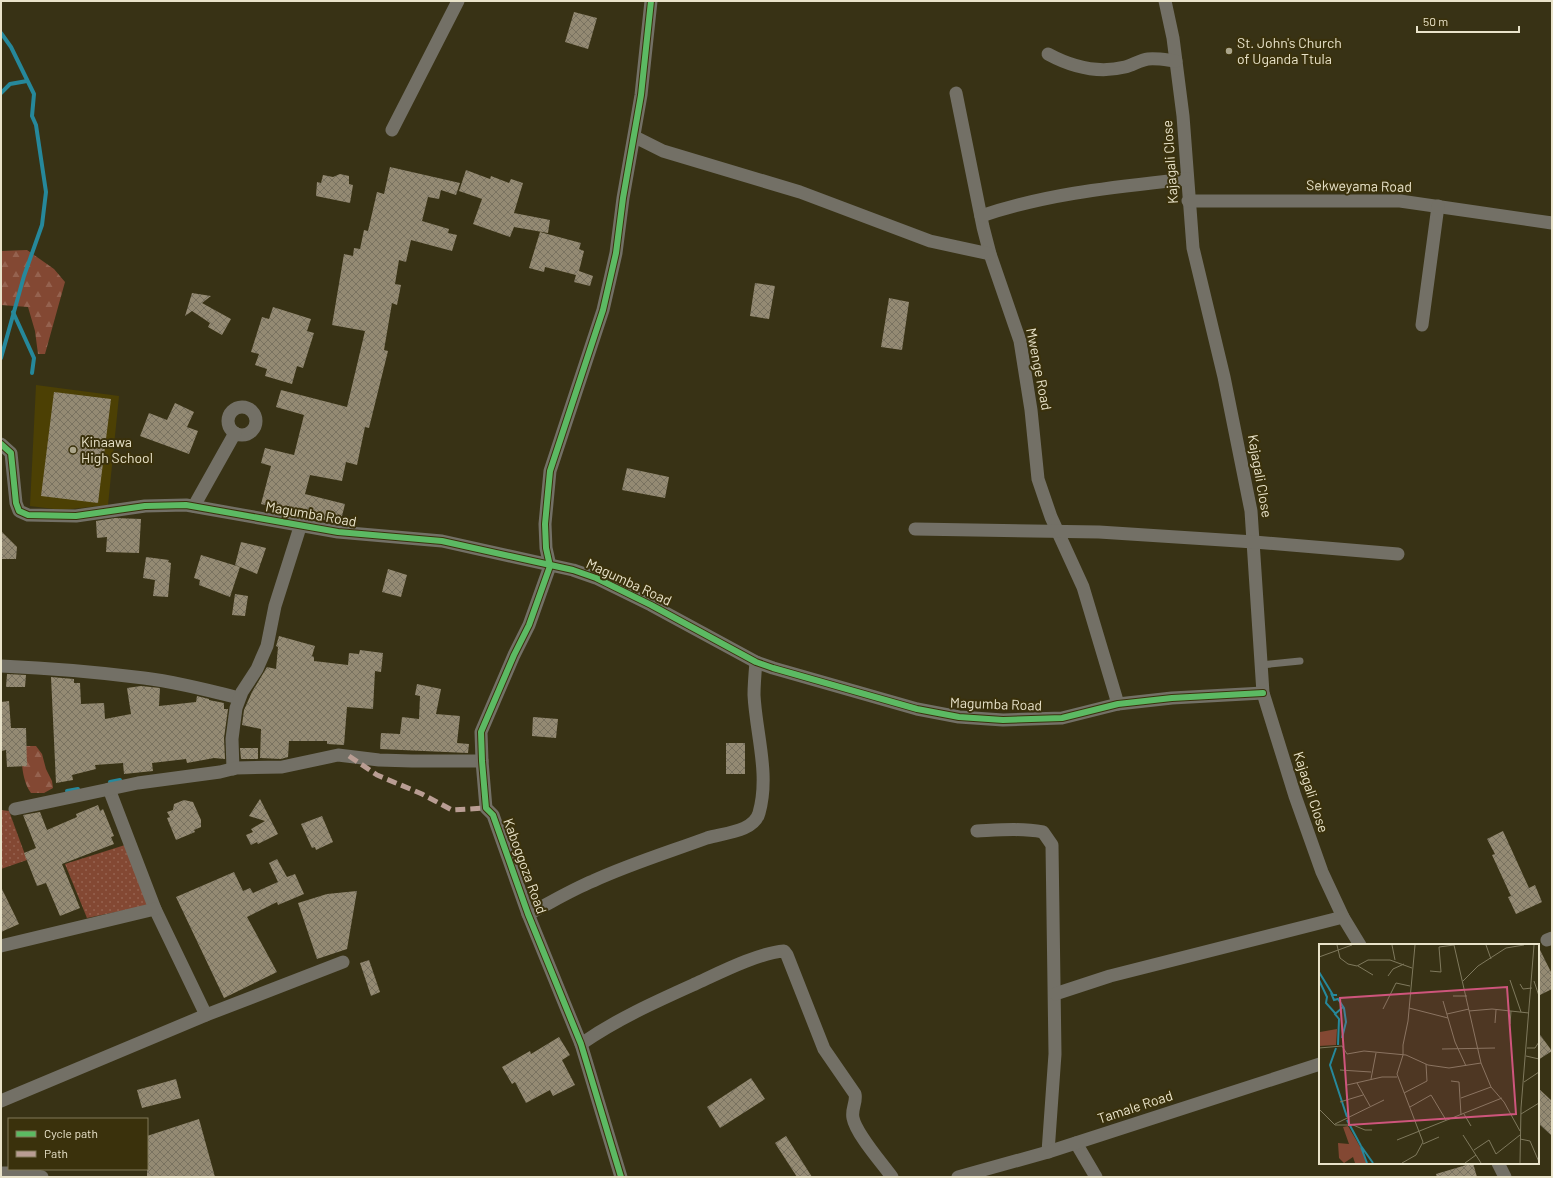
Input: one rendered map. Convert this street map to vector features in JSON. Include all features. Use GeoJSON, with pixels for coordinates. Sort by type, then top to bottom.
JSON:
{"type":"FeatureCollection","features":[{"type":"Feature","properties":{"kind":"street"},"geometry":{"type":"LineString","coordinates":[[392,130],[458,1]]}},
{"type":"Feature","properties":{"kind":"street"},"geometry":{"type":"LineString","coordinates":[[550,566],[546,548],[545,524],[550,471],[604,310],[616,253],[623,198],[635,137],[651,1]]}},
{"type":"Feature","properties":{"kind":"street","name":"Kajagali Close"},"geometry":{"type":"LineString","coordinates":[[1165,1],[1173,38],[1183,116],[1188,201],[1193,248],[1224,377],[1251,511],[1263,693],[1295,796],[1322,872],[1343,917],[1359,944]]}},
{"type":"Feature","properties":{"kind":"street"},"geometry":{"type":"LineString","coordinates":[[1048,54],[1059,60],[1086,69],[1107,70],[1127,67],[1149,59],[1176,61]]}},
{"type":"Feature","properties":{"kind":"street","name":"Mwenge Road"},"geometry":{"type":"LineString","coordinates":[[956,93],[990,254],[1020,341],[1031,410],[1038,479],[1058,532],[1083,587],[1118,704]]}},
{"type":"Feature","properties":{"kind":"street"},"geometry":{"type":"LineString","coordinates":[[635,137],[663,151],[800,192],[930,241],[990,254]]}},
{"type":"Feature","properties":{"kind":"street"},"geometry":{"type":"LineString","coordinates":[[981,216],[1010,207],[1073,192],[1187,179]]}},
{"type":"Feature","properties":{"kind":"street","name":"Sekweyama Road"},"geometry":{"type":"LineString","coordinates":[[1188,201],[1400,200],[1552,223]]}},
{"type":"Feature","properties":{"kind":"street"},"geometry":{"type":"LineString","coordinates":[[1422,325],[1438,206]]}},
{"type":"Feature","properties":{"kind":"street"},"geometry":{"type":"LineString","coordinates":[[194,506],[235,433]]}},
{"type":"Feature","properties":{"kind":"street","name":"Magumba Road"},"geometry":{"type":"LineString","coordinates":[[1,444],[12,453],[16,504],[19,511],[28,515],[76,516],[167,504],[194,506],[301,524],[338,532],[442,541],[573,570],[596,578],[651,605],[756,662],[917,710],[959,717],[1003,720],[1062,718],[1118,704],[1172,698],[1263,693]]}},
{"type":"Feature","properties":{"kind":"street"},"geometry":{"type":"LineString","coordinates":[[234,769],[232,739],[236,708],[239,698],[257,669],[267,646],[275,606],[301,524]]}},
{"type":"Feature","properties":{"kind":"street"},"geometry":{"type":"LineString","coordinates":[[915,529],[1099,532],[1254,542],[1398,554]]}},
{"type":"Feature","properties":{"kind":"street","name":"Kaboggoza Road"},"geometry":{"type":"LineString","coordinates":[[550,566],[528,625],[481,732],[486,808],[494,814],[528,914],[581,1044],[621,1177]]}},
{"type":"Feature","properties":{"kind":"street"},"geometry":{"type":"LineString","coordinates":[[528,914],[592,881],[631,865],[709,837],[745,828],[755,820],[759,815],[762,798],[762,755],[754,695],[756,662]]}},
{"type":"Feature","properties":{"kind":"street"},"geometry":{"type":"LineString","coordinates":[[1,666],[73,670],[144,678],[192,686],[239,698]]}},
{"type":"Feature","properties":{"kind":"street"},"geometry":{"type":"LineString","coordinates":[[15,809],[108,789],[250,766],[282,767],[338,755],[412,762],[482,761]]}},
{"type":"Feature","properties":{"kind":"street"},"geometry":{"type":"LineString","coordinates":[[108,789],[155,909],[206,1015]]}},
{"type":"Feature","properties":{"kind":"street"},"geometry":{"type":"LineString","coordinates":[[977,831],[1011,829],[1033,830],[1043,832],[1049,838],[1052,845],[1055,1054],[1048,1152]]}},
{"type":"Feature","properties":{"kind":"street"},"geometry":{"type":"LineString","coordinates":[[1,946],[155,909]]}},
{"type":"Feature","properties":{"kind":"street"},"geometry":{"type":"LineString","coordinates":[[1055,994],[1110,976],[1343,917]]}},
{"type":"Feature","properties":{"kind":"street"},"geometry":{"type":"LineString","coordinates":[[581,1044],[623,1017],[723,971],[757,958],[784,952],[787,955],[824,1050],[855,1094],[856,1101],[853,1117],[857,1128],[892,1177]]}},
{"type":"Feature","properties":{"kind":"street"},"geometry":{"type":"LineString","coordinates":[[1,1101],[206,1015],[343,962]]}},
{"type":"Feature","properties":{"kind":"street","name":"Tamale Road"},"geometry":{"type":"LineString","coordinates":[[958,1177],[1048,1152],[1319,1064]]}},
{"type":"Feature","properties":{"kind":"street"},"geometry":{"type":"LineString","coordinates":[[1076,1143],[1096,1177]]}},
{"type":"Feature","properties":{"kind":"street"},"geometry":{"type":"LineString","coordinates":[[1498,1164],[1505,1177]]}},
{"type":"Feature","properties":{"kind":"street"},"geometry":{"type":"LineString","coordinates":[[1,1173],[20,1173],[42,1177]]}},
{"type":"Feature","properties":{"kind":"lane"},"geometry":{"type":"LineString","coordinates":[[1261,665],[1300,661]]}},
{"type":"Feature","properties":{"kind":"shaded area","name":"Kinaawa High School"},"geometry":{"type":"Polygon","coordinates":[[[36,385],[119,396],[108,505],[62,510],[30,506],[36,385]]]}},
{"type":"Feature","properties":{"kind":"green space"},"geometry":{"type":"Polygon","coordinates":[[[27,250],[54,269],[65,282],[45,354],[38,354],[35,331],[28,307],[1,305],[1,251],[27,250]]]}},
{"type":"Feature","properties":{"kind":"green space"},"geometry":{"type":"Polygon","coordinates":[[[19,746],[36,746],[42,754],[46,769],[52,781],[53,788],[44,793],[31,793],[25,782],[19,746]]]}},
{"type":"Feature","properties":{"kind":"green space"},"geometry":{"type":"Polygon","coordinates":[[[1,810],[9,811],[27,860],[1,869],[1,810]]]}},
{"type":"Feature","properties":{"kind":"green space"},"geometry":{"type":"Polygon","coordinates":[[[125,845],[150,905],[87,918],[65,864],[125,845]]]}},
{"type":"Feature","properties":{"kind":"building"},"geometry":{"type":"Polygon","coordinates":[[[574,12],[597,18],[588,49],[565,42],[574,12]]]}},
{"type":"Feature","properties":{"kind":"building"},"geometry":{"type":"Polygon","coordinates":[[[390,167],[460,183],[456,195],[441,190],[439,199],[428,197],[422,221],[449,229],[448,233],[457,235],[452,251],[411,240],[406,262],[399,260],[395,284],[401,285],[397,305],[392,303],[384,350],[388,351],[369,428],[365,427],[357,465],[346,462],[342,481],[310,475],[305,494],[345,504],[340,524],[261,504],[271,466],[261,463],[265,448],[294,455],[304,415],[276,407],[281,390],[347,407],[365,331],[332,325],[344,254],[353,256],[354,248],[360,249],[364,230],[368,231],[377,192],[384,194],[390,167]]]}},
{"type":"Feature","properties":{"kind":"building"},"geometry":{"type":"Polygon","coordinates":[[[466,170],[490,179],[491,176],[509,183],[511,179],[523,183],[514,213],[550,220],[548,233],[514,227],[510,237],[473,224],[482,199],[459,191],[466,170]]]}},
{"type":"Feature","properties":{"kind":"building"},"geometry":{"type":"Polygon","coordinates":[[[340,174],[349,176],[349,184],[353,185],[350,203],[316,196],[317,182],[321,183],[323,175],[333,177],[340,174]]]}},
{"type":"Feature","properties":{"kind":"building"},"geometry":{"type":"Polygon","coordinates":[[[540,232],[581,243],[579,249],[584,251],[579,271],[593,276],[590,286],[574,282],[576,275],[545,267],[544,272],[529,268],[540,232]]]}},
{"type":"Feature","properties":{"kind":"building"},"geometry":{"type":"Polygon","coordinates":[[[755,283],[775,286],[769,319],[750,316],[755,283]]]}},
{"type":"Feature","properties":{"kind":"building"},"geometry":{"type":"Polygon","coordinates":[[[192,293],[211,296],[202,303],[231,319],[222,335],[208,327],[210,323],[192,311],[185,316],[192,293]]]}},
{"type":"Feature","properties":{"kind":"building"},"geometry":{"type":"Polygon","coordinates":[[[889,298],[909,302],[902,350],[881,347],[889,298]]]}},
{"type":"Feature","properties":{"kind":"building"},"geometry":{"type":"Polygon","coordinates":[[[273,307],[311,319],[307,331],[314,333],[303,368],[297,366],[292,384],[265,376],[267,369],[255,365],[259,354],[251,352],[262,317],[269,319],[273,307]]]}},
{"type":"Feature","properties":{"kind":"building","name":"Kinaawa High School"},"geometry":{"type":"Polygon","coordinates":[[[54,392],[111,399],[98,503],[41,496],[54,392]]]}},
{"type":"Feature","properties":{"kind":"building"},"geometry":{"type":"Polygon","coordinates":[[[175,403],[194,412],[187,427],[198,431],[189,454],[140,436],[149,413],[167,420],[175,403]]]}},
{"type":"Feature","properties":{"kind":"building"},"geometry":{"type":"Polygon","coordinates":[[[627,468],[669,477],[665,498],[622,490],[627,468]]]}},
{"type":"Feature","properties":{"kind":"building"},"geometry":{"type":"Polygon","coordinates":[[[115,518],[141,519],[139,553],[106,552],[107,537],[97,538],[96,521],[115,518]]]}},
{"type":"Feature","properties":{"kind":"building"},"geometry":{"type":"Polygon","coordinates":[[[1,531],[17,547],[16,559],[1,559],[1,531]]]}},
{"type":"Feature","properties":{"kind":"building"},"geometry":{"type":"Polygon","coordinates":[[[241,542],[266,548],[257,574],[235,565],[241,542]]]}},
{"type":"Feature","properties":{"kind":"building"},"geometry":{"type":"Polygon","coordinates":[[[201,555],[240,567],[230,597],[199,585],[200,580],[194,578],[201,555]]]}},
{"type":"Feature","properties":{"kind":"building"},"geometry":{"type":"Polygon","coordinates":[[[146,557],[169,560],[168,562],[171,563],[168,597],[153,596],[155,580],[143,578],[146,557]]]}},
{"type":"Feature","properties":{"kind":"building"},"geometry":{"type":"Polygon","coordinates":[[[388,569],[407,575],[401,597],[382,592],[388,569]]]}},
{"type":"Feature","properties":{"kind":"building"},"geometry":{"type":"Polygon","coordinates":[[[235,594],[248,596],[245,616],[232,615],[235,594]]]}},
{"type":"Feature","properties":{"kind":"building"},"geometry":{"type":"Polygon","coordinates":[[[279,636],[315,646],[312,656],[314,657],[314,661],[348,665],[349,653],[359,654],[360,650],[383,653],[381,672],[375,671],[373,709],[347,707],[344,745],[327,744],[327,741],[289,741],[288,757],[281,759],[260,758],[261,729],[242,725],[244,710],[252,692],[267,667],[276,669],[278,647],[276,646],[279,636]]]}},
{"type":"Feature","properties":{"kind":"building"},"geometry":{"type":"Polygon","coordinates":[[[7,674],[26,675],[25,687],[6,687],[7,674]]]}},
{"type":"Feature","properties":{"kind":"building"},"geometry":{"type":"Polygon","coordinates":[[[51,677],[74,679],[74,683],[80,683],[81,704],[104,703],[105,719],[131,714],[127,688],[141,686],[160,688],[159,706],[196,702],[197,696],[224,703],[224,709],[228,709],[224,738],[225,759],[214,758],[187,763],[186,759],[152,763],[153,771],[124,774],[123,763],[95,765],[96,769],[72,775],[73,780],[56,783],[51,677]]]}},
{"type":"Feature","properties":{"kind":"building"},"geometry":{"type":"Polygon","coordinates":[[[417,684],[441,689],[436,714],[460,716],[457,743],[469,744],[468,753],[380,749],[381,733],[400,734],[402,717],[419,719],[420,696],[415,695],[417,684]]]}},
{"type":"Feature","properties":{"kind":"building"},"geometry":{"type":"Polygon","coordinates":[[[9,701],[11,728],[26,728],[27,766],[7,767],[6,750],[1,751],[1,702],[9,701]]]}},
{"type":"Feature","properties":{"kind":"building"},"geometry":{"type":"Polygon","coordinates":[[[533,717],[558,719],[556,738],[532,736],[533,717]]]}},
{"type":"Feature","properties":{"kind":"building"},"geometry":{"type":"Polygon","coordinates":[[[726,743],[745,743],[745,774],[726,774],[726,743]]]}},
{"type":"Feature","properties":{"kind":"building"},"geometry":{"type":"Polygon","coordinates":[[[240,748],[258,748],[258,759],[241,759],[240,748]]]}},
{"type":"Feature","properties":{"kind":"building"},"geometry":{"type":"Polygon","coordinates":[[[260,799],[278,834],[258,844],[257,842],[251,845],[246,835],[253,832],[251,829],[265,821],[249,816],[260,799]]]}},
{"type":"Feature","properties":{"kind":"building"},"geometry":{"type":"Polygon","coordinates":[[[184,800],[193,802],[201,820],[201,827],[194,830],[195,832],[176,840],[167,818],[170,817],[167,812],[173,810],[174,804],[184,800]]]}},
{"type":"Feature","properties":{"kind":"building"},"geometry":{"type":"Polygon","coordinates":[[[98,805],[100,811],[103,809],[114,836],[111,837],[114,844],[62,864],[80,908],[60,916],[46,883],[37,886],[24,853],[36,848],[23,815],[40,812],[47,830],[77,817],[76,814],[98,805]]]}},
{"type":"Feature","properties":{"kind":"building"},"geometry":{"type":"Polygon","coordinates":[[[322,816],[333,842],[316,850],[315,847],[312,848],[301,824],[322,816]]]}},
{"type":"Feature","properties":{"kind":"building"},"geometry":{"type":"Polygon","coordinates":[[[1503,831],[1529,888],[1535,885],[1542,902],[1516,914],[1508,897],[1511,896],[1492,855],[1495,854],[1487,839],[1503,831]]]}},
{"type":"Feature","properties":{"kind":"building"},"geometry":{"type":"Polygon","coordinates":[[[277,859],[287,877],[295,874],[304,894],[278,905],[277,902],[247,917],[277,972],[224,998],[176,897],[234,872],[243,891],[250,888],[253,893],[278,882],[269,863],[277,859]]]}},
{"type":"Feature","properties":{"kind":"building"},"geometry":{"type":"Polygon","coordinates":[[[1,887],[19,924],[1,932],[1,887]]]}},
{"type":"Feature","properties":{"kind":"building"},"geometry":{"type":"Polygon","coordinates":[[[357,891],[347,949],[317,959],[298,903],[327,894],[357,891]]]}},
{"type":"Feature","properties":{"kind":"building"},"geometry":{"type":"Polygon","coordinates":[[[1539,948],[1552,974],[1552,989],[1539,996],[1539,948]]]}},
{"type":"Feature","properties":{"kind":"building"},"geometry":{"type":"Polygon","coordinates":[[[369,960],[380,992],[371,996],[360,963],[369,960]]]}},
{"type":"Feature","properties":{"kind":"building"},"geometry":{"type":"Polygon","coordinates":[[[1539,1033],[1552,1051],[1539,1059],[1539,1033]]]}},
{"type":"Feature","properties":{"kind":"building"},"geometry":{"type":"Polygon","coordinates":[[[559,1037],[570,1055],[562,1060],[575,1085],[553,1096],[550,1090],[526,1103],[515,1082],[512,1084],[502,1067],[530,1051],[531,1054],[559,1037]]]}},
{"type":"Feature","properties":{"kind":"building"},"geometry":{"type":"Polygon","coordinates":[[[751,1078],[765,1099],[720,1128],[707,1107],[751,1078]]]}},
{"type":"Feature","properties":{"kind":"building"},"geometry":{"type":"Polygon","coordinates":[[[176,1079],[181,1098],[142,1108],[137,1090],[176,1079]]]}},
{"type":"Feature","properties":{"kind":"building"},"geometry":{"type":"Polygon","coordinates":[[[1539,1089],[1552,1101],[1552,1136],[1539,1124],[1539,1089]]]}},
{"type":"Feature","properties":{"kind":"building"},"geometry":{"type":"Polygon","coordinates":[[[199,1119],[215,1177],[147,1177],[148,1136],[199,1119]]]}},
{"type":"Feature","properties":{"kind":"building"},"geometry":{"type":"Polygon","coordinates":[[[786,1136],[812,1177],[797,1177],[775,1143],[786,1136]]]}},
{"type":"Feature","properties":{"kind":"building"},"geometry":{"type":"Polygon","coordinates":[[[1473,1164],[1477,1177],[1437,1177],[1436,1174],[1473,1164]]]}},
{"type":"Feature","properties":{"kind":"waterway"},"geometry":{"type":"LineString","coordinates":[[1,33],[11,47],[34,94],[32,116],[36,125],[46,192],[42,225],[24,276],[1,358]]}},
{"type":"Feature","properties":{"kind":"waterway"},"geometry":{"type":"LineString","coordinates":[[1,93],[10,84],[27,81]]}},
{"type":"Feature","properties":{"kind":"waterway"},"geometry":{"type":"LineString","coordinates":[[13,312],[34,358],[32,373]]}},
{"type":"Feature","properties":{"kind":"waterway"},"geometry":{"type":"LineString","coordinates":[[110,782],[120,780]]}},
{"type":"Feature","properties":{"kind":"waterway"},"geometry":{"type":"LineString","coordinates":[[67,791],[78,789]]}},
{"type":"Feature","properties":{"kind":"marked path"},"geometry":{"type":"LineString","coordinates":[[349,756],[377,775],[422,794],[452,810],[486,808]]}},
{"type":"Feature","properties":{"kind":"cycle path"},"geometry":{"type":"LineString","coordinates":[[621,1177],[581,1044],[528,914],[493,815],[486,808],[481,732],[514,655],[529,625],[550,566],[546,548],[545,524],[550,471],[603,310],[616,253],[623,198],[641,95],[651,1]]}},
{"type":"Feature","properties":{"kind":"cycle path"},"geometry":{"type":"LineString","coordinates":[[1,444],[11,453],[16,503],[19,511],[28,515],[76,516],[145,506],[186,505],[338,532],[442,541],[573,570],[596,578],[651,605],[756,662],[917,709],[959,717],[1003,720],[1062,718],[1118,704],[1172,698],[1263,693]]}},
{"type":"Feature","properties":{"kind":"place","name":"St. John's Church of Uganda Ttula"},"geometry":{"type":"Point","coordinates":[1229,51]}},
{"type":"Feature","properties":{"kind":"place","name":"Kinaawa High School"},"geometry":{"type":"Point","coordinates":[73,450]}}]}
